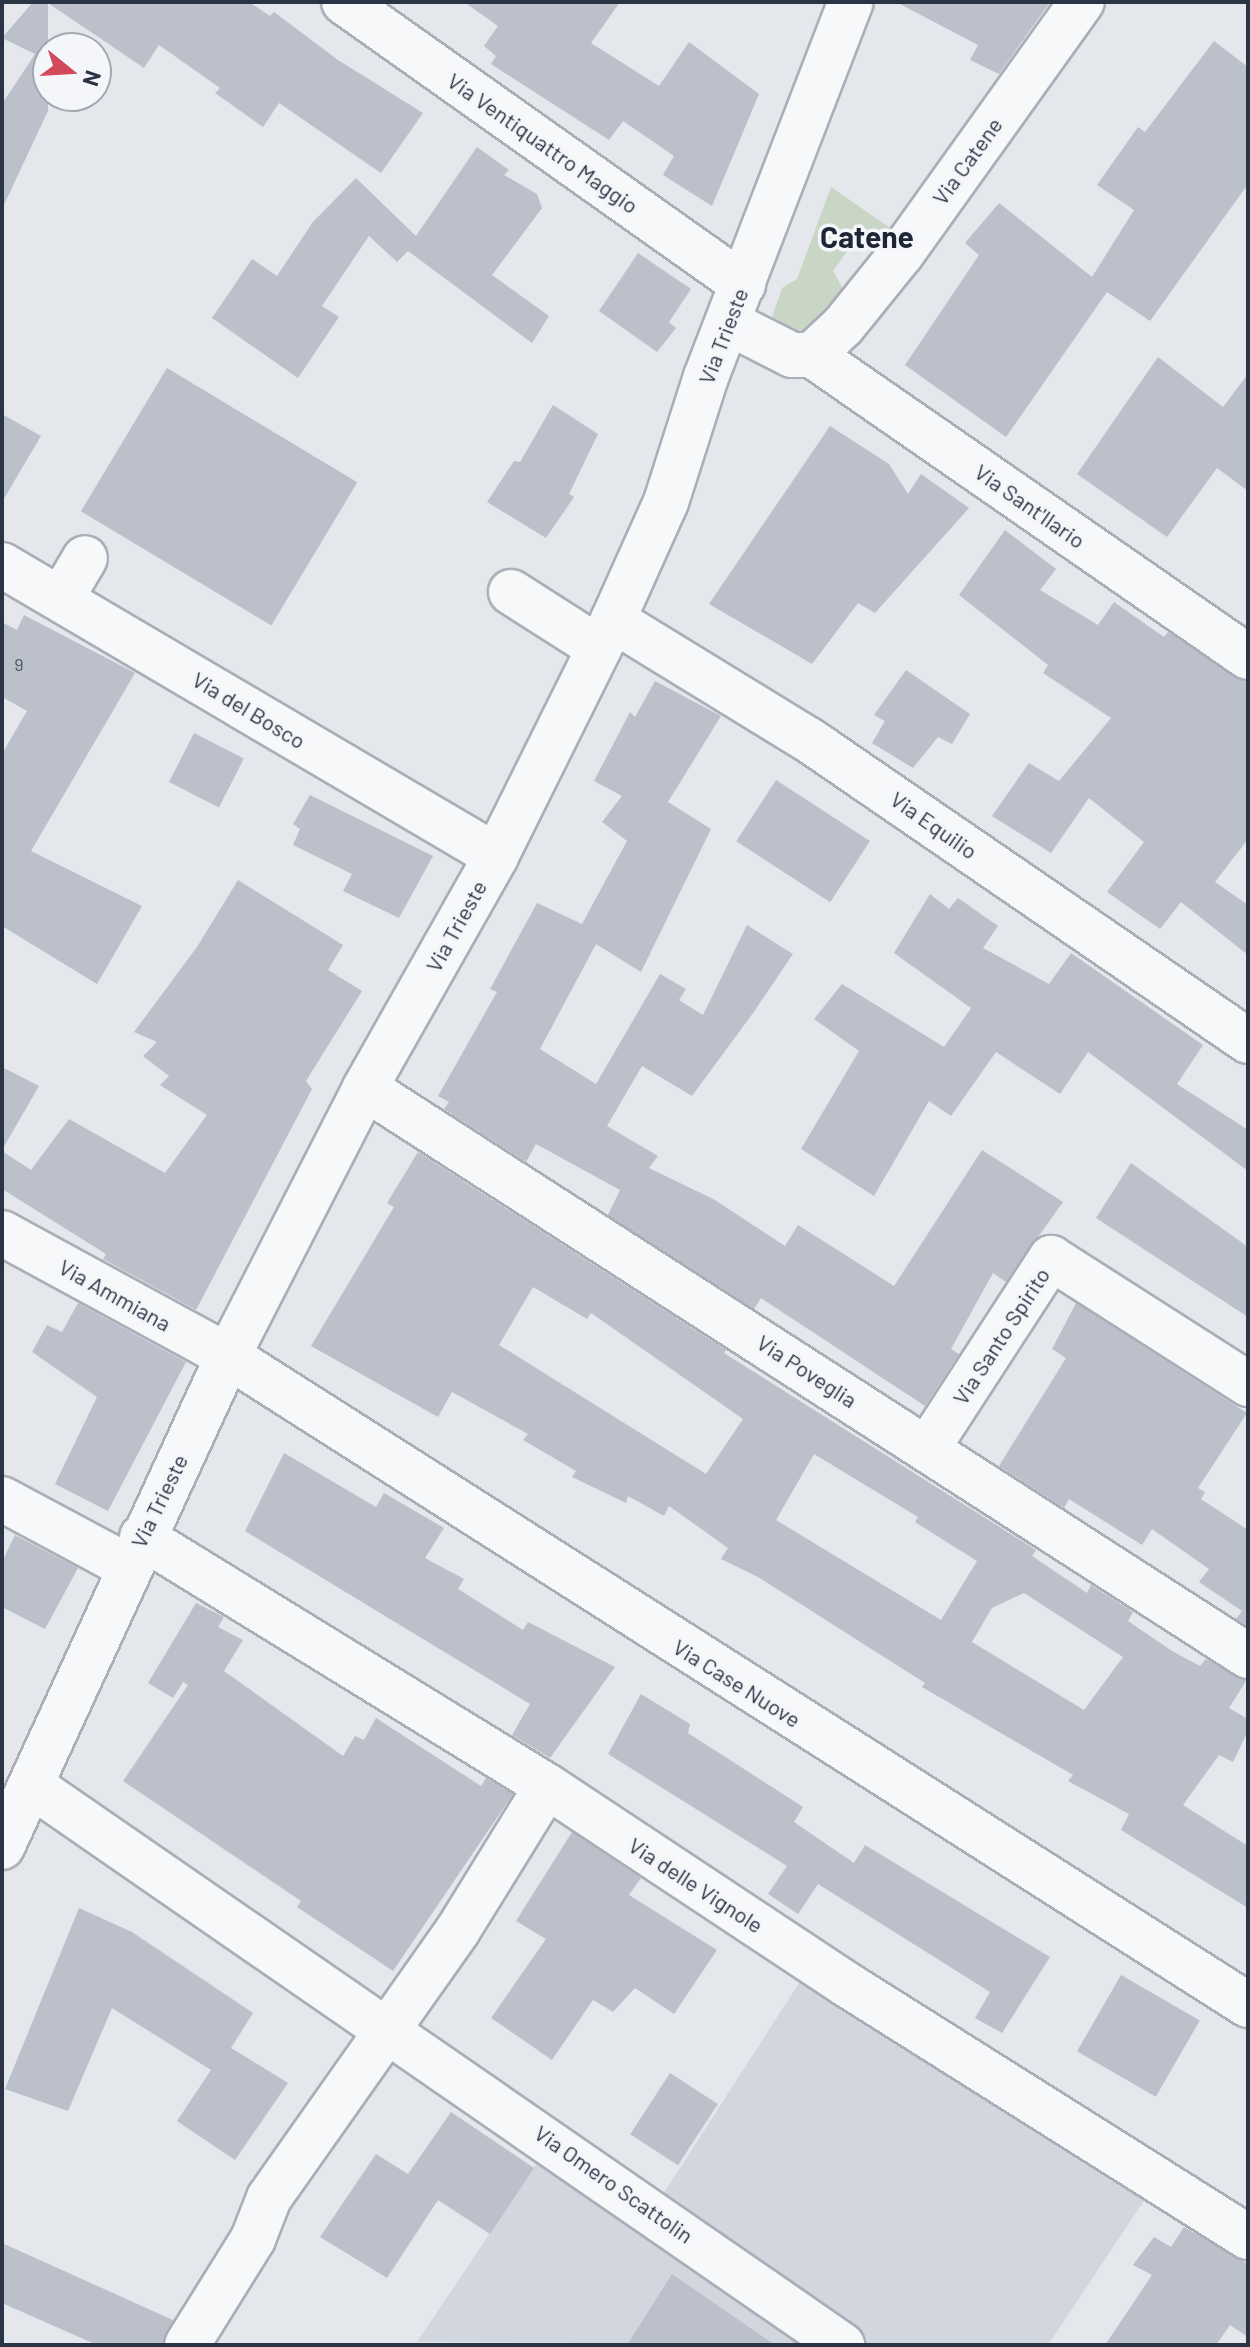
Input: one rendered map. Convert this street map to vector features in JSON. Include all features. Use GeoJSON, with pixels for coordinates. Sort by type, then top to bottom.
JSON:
{"type":"FeatureCollection","features":[{"type":"Feature","properties":{"kind":"street","name":"Via Ventiquattro Maggio"},"geometry":{"type":"LineString","coordinates":[[344,2],[736,303]]}},
{"type":"Feature","properties":{"kind":"street","name":"Via Trieste"},"geometry":{"type":"LineString","coordinates":[[5,1833],[31,1785],[135,1551],[228,1356],[365,1088],[496,856],[606,634],[666,502],[736,303],[851,2]]}},
{"type":"Feature","properties":{"kind":"street","name":"Via Catene"},"geometry":{"type":"LineString","coordinates":[[812,355],[843,326],[902,253],[1082,2]]}},
{"type":"Feature","properties":{"kind":"street"},"geometry":{"type":"LineString","coordinates":[[736,303],[792,355],[812,355]]}},
{"type":"Feature","properties":{"kind":"street","name":"Via Sant'Ilario"},"geometry":{"type":"LineString","coordinates":[[812,355],[1248,657]]}},
{"type":"Feature","properties":{"kind":"street"},"geometry":{"type":"LineString","coordinates":[[62,597],[85,558]]}},
{"type":"Feature","properties":{"kind":"street","name":"Via del Bosco"},"geometry":{"type":"LineString","coordinates":[[2,565],[62,597],[496,856]]}},
{"type":"Feature","properties":{"kind":"street","name":"Via Equilio"},"geometry":{"type":"LineString","coordinates":[[511,592],[606,634],[809,740],[1248,1041]]}},
{"type":"Feature","properties":{"kind":"street","name":"Via Poveglia"},"geometry":{"type":"LineString","coordinates":[[365,1088],[1248,1656]]}},
{"type":"Feature","properties":{"kind":"street","name":"Via Ammiana"},"geometry":{"type":"LineString","coordinates":[[2,1233],[228,1356]]}},
{"type":"Feature","properties":{"kind":"street","name":"Via Santo Spirito"},"geometry":{"type":"LineString","coordinates":[[927,1449],[1051,1258],[1248,1384]]}},
{"type":"Feature","properties":{"kind":"street","name":"Via Case Nuove"},"geometry":{"type":"LineString","coordinates":[[228,1356],[1248,2005]]}},
{"type":"Feature","properties":{"kind":"street","name":"Via delle Vignole"},"geometry":{"type":"LineString","coordinates":[[2,1499],[135,1551],[547,1786],[846,1984],[1248,2237]]}},
{"type":"Feature","properties":{"kind":"street","name":"Via Omero Scattolin"},"geometry":{"type":"LineString","coordinates":[[31,1785],[842,2345]]}},
{"type":"Feature","properties":{"kind":"street"},"geometry":{"type":"LineString","coordinates":[[187,2345],[253,2239],[269,2198],[385,2027],[458,1930],[547,1786]]}},
{"type":"Feature","properties":{"kind":"shaded area"},"geometry":{"type":"Polygon","coordinates":[[[801,1980],[1145,2199],[1048,2345],[417,2342],[541,2157],[642,2227],[801,1980]]]}},
{"type":"Feature","properties":{"kind":"green space"},"geometry":{"type":"Polygon","coordinates":[[[831,187],[899,234],[881,258],[865,227],[833,271],[850,302],[821,335],[793,333],[772,317],[782,288],[797,279],[831,187]]]}},
{"type":"Feature","properties":{"kind":"building"},"geometry":{"type":"Polygon","coordinates":[[[33,2],[249,2],[270,16],[274,12],[338,60],[423,113],[381,173],[279,103],[263,127],[215,93],[220,88],[159,45],[144,68],[112,46],[112,32],[91,32],[48,3],[48,32],[32,32],[32,53],[2,38],[33,2]]]}},
{"type":"Feature","properties":{"kind":"building"},"geometry":{"type":"Polygon","coordinates":[[[464,2],[620,2],[591,43],[659,86],[689,42],[759,94],[712,206],[663,175],[674,156],[623,121],[609,140],[491,64],[496,56],[484,46],[498,26],[464,2]]]}},
{"type":"Feature","properties":{"kind":"building"},"geometry":{"type":"Polygon","coordinates":[[[896,2],[1050,2],[999,74],[970,60],[978,45],[896,2]]]}},
{"type":"Feature","properties":{"kind":"building"},"geometry":{"type":"Polygon","coordinates":[[[1214,41],[1248,67],[1248,184],[1150,321],[1107,292],[1006,437],[905,365],[979,255],[965,243],[999,203],[1092,277],[1134,210],[1097,185],[1138,127],[1145,132],[1214,41]]]}},
{"type":"Feature","properties":{"kind":"building"},"geometry":{"type":"Polygon","coordinates":[[[32,59],[32,112],[48,112],[2,209],[2,104],[32,59]]]}},
{"type":"Feature","properties":{"kind":"building"},"geometry":{"type":"Polygon","coordinates":[[[477,147],[509,170],[504,175],[537,194],[542,208],[492,275],[549,316],[532,343],[408,251],[397,262],[369,236],[322,306],[339,317],[298,378],[212,318],[252,259],[277,276],[313,222],[356,178],[416,236],[477,147]]]}},
{"type":"Feature","properties":{"kind":"building"},"geometry":{"type":"Polygon","coordinates":[[[638,253],[691,289],[669,322],[676,328],[657,352],[599,311],[638,253]]]}},
{"type":"Feature","properties":{"kind":"building"},"geometry":{"type":"Polygon","coordinates":[[[1158,357],[1223,407],[1248,374],[1248,491],[1217,468],[1167,537],[1077,474],[1158,357]]]}},
{"type":"Feature","properties":{"kind":"building"},"geometry":{"type":"Polygon","coordinates":[[[167,368],[357,482],[271,625],[81,511],[167,368]]]}},
{"type":"Feature","properties":{"kind":"building"},"geometry":{"type":"Polygon","coordinates":[[[553,405],[598,434],[569,494],[574,497],[546,538],[487,502],[514,461],[520,462],[553,405]]]}},
{"type":"Feature","properties":{"kind":"building"},"geometry":{"type":"Polygon","coordinates":[[[2,414],[41,436],[2,502],[2,414]]]}},
{"type":"Feature","properties":{"kind":"building"},"geometry":{"type":"Polygon","coordinates":[[[830,426],[889,464],[908,494],[921,474],[969,508],[875,613],[858,603],[812,664],[709,604],[830,426]]]}},
{"type":"Feature","properties":{"kind":"building"},"geometry":{"type":"Polygon","coordinates":[[[1005,530],[1056,569],[1040,590],[1098,625],[1114,602],[1164,637],[1168,632],[1248,683],[1248,839],[1215,882],[1248,905],[1248,955],[1181,902],[1160,929],[1107,892],[1144,842],[1089,798],[1051,853],[992,816],[1029,763],[1059,781],[1111,718],[1043,673],[1048,665],[959,595],[1005,530]]]}},
{"type":"Feature","properties":{"kind":"building"},"geometry":{"type":"Polygon","coordinates":[[[24,615],[135,673],[31,851],[142,906],[97,984],[2,926],[2,754],[27,711],[2,697],[2,622],[17,630],[24,615]]]}},
{"type":"Feature","properties":{"kind":"building"},"geometry":{"type":"Polygon","coordinates":[[[906,670],[970,714],[952,744],[938,737],[913,768],[872,743],[885,721],[874,715],[906,670]]]}},
{"type":"Feature","properties":{"kind":"building"},"geometry":{"type":"Polygon","coordinates":[[[655,681],[721,716],[668,802],[711,829],[641,972],[596,944],[540,1049],[596,1084],[660,974],[686,989],[679,1000],[703,1015],[747,925],[793,954],[753,1013],[692,1096],[642,1066],[607,1126],[658,1156],[649,1168],[715,1200],[785,1246],[798,1225],[894,1286],[982,1150],[1063,1202],[1006,1282],[993,1273],[951,1349],[959,1354],[925,1406],[761,1298],[754,1309],[608,1215],[620,1190],[536,1144],[526,1162],[444,1109],[449,1102],[438,1096],[497,992],[490,989],[537,903],[582,924],[627,841],[602,822],[622,796],[594,781],[630,712],[635,717],[655,681]]]}},
{"type":"Feature","properties":{"kind":"building"},"geometry":{"type":"Polygon","coordinates":[[[194,733],[244,758],[219,807],[169,782],[194,733]]]}},
{"type":"Feature","properties":{"kind":"building"},"geometry":{"type":"Polygon","coordinates":[[[776,780],[870,841],[830,902],[736,841],[776,780]]]}},
{"type":"Feature","properties":{"kind":"building"},"geometry":{"type":"Polygon","coordinates":[[[310,795],[433,856],[399,918],[343,891],[352,874],[293,845],[300,829],[293,824],[310,795]]]}},
{"type":"Feature","properties":{"kind":"building"},"geometry":{"type":"Polygon","coordinates":[[[238,880],[343,945],[328,970],[362,991],[306,1081],[312,1089],[196,1310],[103,1259],[106,1254],[2,1189],[2,1151],[31,1170],[69,1119],[165,1173],[207,1115],[160,1085],[169,1076],[143,1056],[157,1042],[134,1032],[197,947],[238,880]]]}},
{"type":"Feature","properties":{"kind":"building"},"geometry":{"type":"Polygon","coordinates":[[[930,894],[949,909],[958,898],[998,926],[983,948],[1049,984],[1071,953],[1203,1045],[1177,1084],[1248,1130],[1248,1171],[1088,1052],[1060,1094],[996,1052],[951,1116],[929,1101],[874,1196],[801,1149],[859,1051],[814,1019],[842,984],[944,1047],[971,1008],[894,953],[930,894]]]}},
{"type":"Feature","properties":{"kind":"building"},"geometry":{"type":"Polygon","coordinates":[[[2,1067],[39,1086],[2,1150],[2,1067]]]}},
{"type":"Feature","properties":{"kind":"building"},"geometry":{"type":"Polygon","coordinates":[[[418,1152],[726,1350],[724,1353],[1036,1550],[1032,1556],[1087,1593],[1091,1585],[1133,1612],[1128,1621],[1172,1651],[1200,1666],[1206,1659],[1246,1681],[1229,1708],[1248,1719],[1248,1731],[1233,1762],[1219,1755],[1183,1805],[1248,1846],[1248,1908],[1121,1830],[1129,1814],[1068,1781],[1073,1775],[922,1687],[925,1683],[758,1577],[721,1559],[728,1548],[669,1506],[664,1516],[628,1496],[626,1503],[572,1477],[576,1471],[523,1440],[528,1434],[452,1392],[438,1417],[311,1346],[394,1207],[387,1203],[418,1152]],[[533,1287],[499,1345],[706,1474],[743,1419],[591,1313],[587,1319],[533,1287]],[[814,1454],[776,1520],[941,1620],[977,1561],[915,1522],[918,1517],[814,1454]],[[1024,1593],[992,1608],[972,1642],[1084,1710],[1123,1657],[1024,1593]]]}},
{"type":"Feature","properties":{"kind":"building"},"geometry":{"type":"Polygon","coordinates":[[[1131,1163],[1248,1247],[1248,1317],[1096,1218],[1131,1163]]]}},
{"type":"Feature","properties":{"kind":"building"},"geometry":{"type":"Polygon","coordinates":[[[78,1303],[186,1362],[108,1511],[55,1484],[97,1397],[32,1352],[47,1325],[62,1332],[78,1303]]]}},
{"type":"Feature","properties":{"kind":"building"},"geometry":{"type":"Polygon","coordinates":[[[1076,1303],[1247,1413],[1198,1488],[1205,1492],[1201,1499],[1248,1530],[1248,1626],[1236,1619],[1242,1611],[1199,1582],[1209,1569],[1152,1529],[1142,1545],[1069,1499],[1064,1508],[999,1466],[1066,1358],[1052,1349],[1076,1303]]]}},
{"type":"Feature","properties":{"kind":"building"},"geometry":{"type":"Polygon","coordinates":[[[284,1453],[376,1507],[384,1493],[444,1528],[425,1558],[464,1579],[458,1589],[523,1630],[528,1622],[615,1667],[550,1758],[512,1735],[530,1704],[245,1531],[284,1453]]]}},
{"type":"Feature","properties":{"kind":"building"},"geometry":{"type":"Polygon","coordinates":[[[15,1535],[78,1568],[45,1629],[2,1607],[2,1562],[15,1535]]]}},
{"type":"Feature","properties":{"kind":"building"},"geometry":{"type":"Polygon","coordinates":[[[196,1603],[224,1617],[218,1627],[243,1640],[224,1671],[343,1756],[355,1736],[364,1740],[376,1718],[481,1786],[486,1778],[513,1794],[393,1971],[297,1907],[301,1901],[123,1781],[188,1685],[183,1682],[173,1698],[148,1683],[196,1603]]]}},
{"type":"Feature","properties":{"kind":"building"},"geometry":{"type":"Polygon","coordinates":[[[641,1694],[690,1724],[688,1733],[803,1807],[794,1822],[854,1863],[865,1845],[1050,1957],[1002,2033],[975,2018],[990,1992],[818,1884],[798,1914],[768,1894],[787,1866],[608,1754],[641,1694]]]}},
{"type":"Feature","properties":{"kind":"building"},"geometry":{"type":"Polygon","coordinates":[[[572,1832],[641,1878],[629,1895],[717,1950],[674,2014],[635,1988],[613,2012],[593,2000],[552,2060],[491,2018],[546,1939],[516,1921],[572,1832]]]}},
{"type":"Feature","properties":{"kind":"building"},"geometry":{"type":"Polygon","coordinates":[[[79,1908],[132,1932],[253,2013],[231,2048],[288,2083],[235,2160],[177,2121],[211,2070],[112,2008],[68,2111],[5,2089],[79,1908]]]}},
{"type":"Feature","properties":{"kind":"building"},"geometry":{"type":"Polygon","coordinates":[[[1121,1975],[1200,2020],[1156,2097],[1077,2051],[1121,1975]]]}},
{"type":"Feature","properties":{"kind":"building"},"geometry":{"type":"Polygon","coordinates":[[[670,2073],[718,2104],[678,2165],[630,2134],[670,2073]]]}},
{"type":"Feature","properties":{"kind":"building"},"geometry":{"type":"Polygon","coordinates":[[[451,2112],[534,2168],[490,2234],[438,2200],[387,2278],[320,2237],[376,2154],[408,2174],[451,2112]]]}},
{"type":"Feature","properties":{"kind":"building"},"geometry":{"type":"Polygon","coordinates":[[[1184,2227],[1248,2264],[1248,2337],[1230,2325],[1216,2345],[1105,2345],[1152,2275],[1133,2265],[1154,2237],[1171,2247],[1184,2227]]]}},
{"type":"Feature","properties":{"kind":"building"},"geometry":{"type":"Polygon","coordinates":[[[2,2243],[173,2320],[162,2345],[97,2345],[2,2303],[2,2243]]]}},
{"type":"Feature","properties":{"kind":"building"},"geometry":{"type":"Polygon","coordinates":[[[672,2274],[775,2345],[627,2345],[672,2274]]]}},
{"type":"Feature","properties":{"kind":"district","name":"Catene"},"geometry":{"type":"Point","coordinates":[867,236]}}]}
